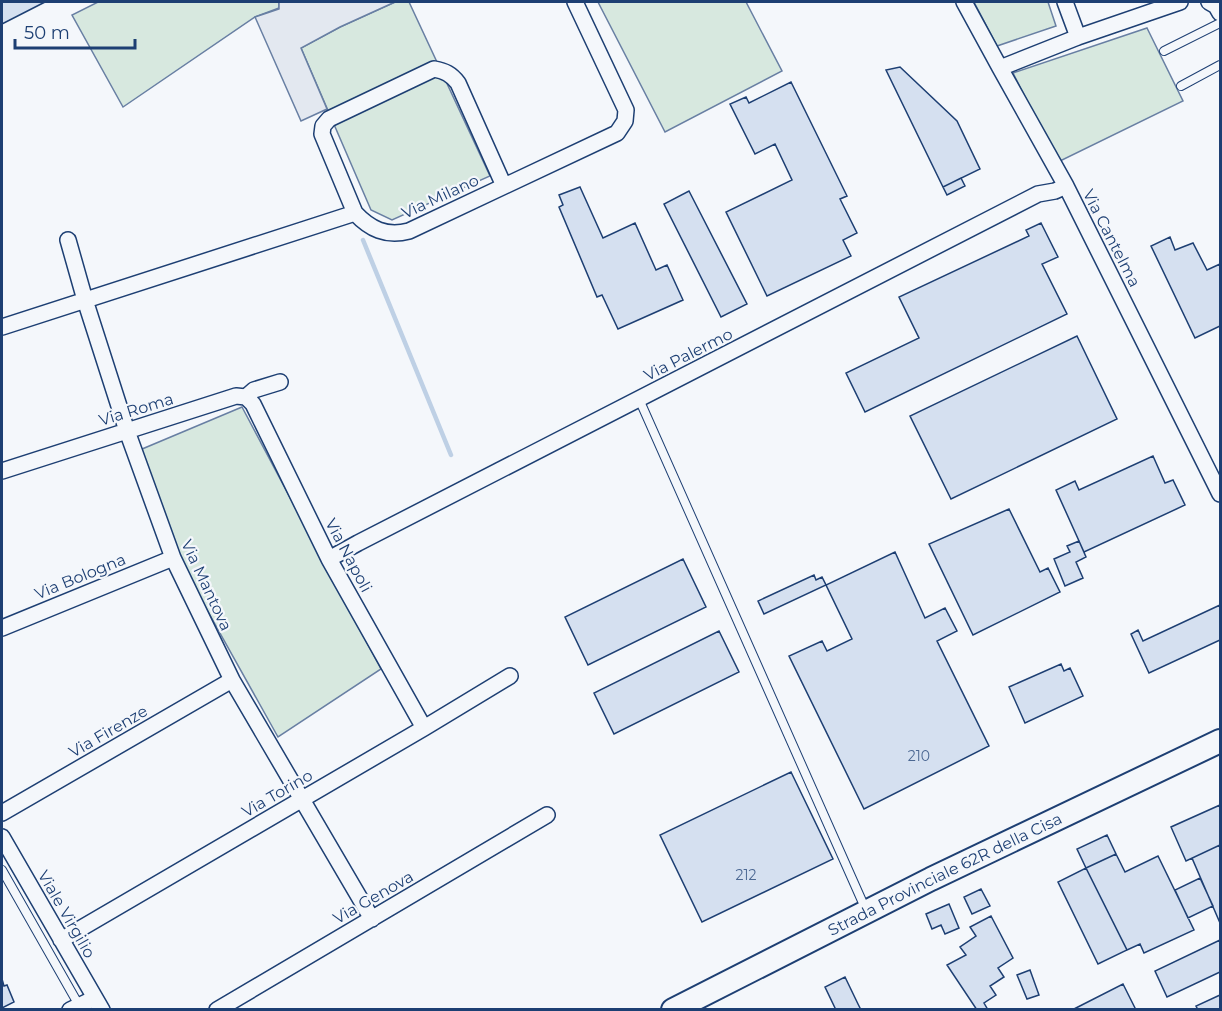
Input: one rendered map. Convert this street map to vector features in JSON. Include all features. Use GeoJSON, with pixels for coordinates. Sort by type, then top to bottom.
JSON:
{"type":"FeatureCollection","features":[{"type":"Feature","properties":{"kind":"main road","name":"Strada Provinciale 62R della Cisa"},"geometry":{"type":"LineString","coordinates":[[673,1010],[866,911],[1216,740]]}},
{"type":"Feature","properties":{"kind":"street","name":"Via Milano"},"geometry":{"type":"LineString","coordinates":[[355,213],[374,229],[392,234],[409,231],[617,133],[625,121],[626,110],[575,2]]}},
{"type":"Feature","properties":{"kind":"street","name":"Via Cantelma"},"geometry":{"type":"LineString","coordinates":[[964,2],[1066,186],[1221,494]]}},
{"type":"Feature","properties":{"kind":"street"},"geometry":{"type":"LineString","coordinates":[[1065,2],[1078,37]]}},
{"type":"Feature","properties":{"kind":"street"},"geometry":{"type":"LineString","coordinates":[[1000,68],[1078,37],[1180,2]]}},
{"type":"Feature","properties":{"kind":"street"},"geometry":{"type":"LineString","coordinates":[[1209,2],[1221,13]]}},
{"type":"Feature","properties":{"kind":"street"},"geometry":{"type":"LineString","coordinates":[[2,327],[355,213],[322,134],[324,124],[329,118],[434,69],[445,71],[458,83],[504,186]]}},
{"type":"Feature","properties":{"kind":"street","name":"Via Palermo"},"geometry":{"type":"LineString","coordinates":[[329,559],[1038,194],[1066,186]]}},
{"type":"Feature","properties":{"kind":"street","name":"Via Mantova"},"geometry":{"type":"LineString","coordinates":[[68,240],[127,431],[173,558],[232,680],[372,919]]}},
{"type":"Feature","properties":{"kind":"street","name":"Via Roma"},"geometry":{"type":"LineString","coordinates":[[2,471],[236,396],[246,397],[254,390],[280,382]]}},
{"type":"Feature","properties":{"kind":"street","name":"Via Napoli"},"geometry":{"type":"LineString","coordinates":[[246,397],[253,404],[329,559],[424,728]]}},
{"type":"Feature","properties":{"kind":"street","name":"Via Bologna"},"geometry":{"type":"LineString","coordinates":[[2,628],[173,558]]}},
{"type":"Feature","properties":{"kind":"street","name":"Via Torino"},"geometry":{"type":"LineString","coordinates":[[61,940],[510,676]]}},
{"type":"Feature","properties":{"kind":"street","name":"Via Firenze"},"geometry":{"type":"LineString","coordinates":[[2,813],[232,680]]}},
{"type":"Feature","properties":{"kind":"street","name":"Via Genova"},"geometry":{"type":"LineString","coordinates":[[218,1010],[547,815]]}},
{"type":"Feature","properties":{"kind":"street","name":"Viale Virgilio"},"geometry":{"type":"LineString","coordinates":[[2,837],[98,1004]]}},
{"type":"Feature","properties":{"kind":"street"},"geometry":{"type":"LineString","coordinates":[[78,1008],[98,1004]]}},
{"type":"Feature","properties":{"kind":"lane"},"geometry":{"type":"LineString","coordinates":[[1164,51],[1221,23]]}},
{"type":"Feature","properties":{"kind":"lane"},"geometry":{"type":"LineString","coordinates":[[1181,86],[1221,65]]}},
{"type":"Feature","properties":{"kind":"lane"},"geometry":{"type":"LineString","coordinates":[[639,399],[866,911]]}},
{"type":"Feature","properties":{"kind":"lane"},"geometry":{"type":"LineString","coordinates":[[2,870],[78,1008]]}},
{"type":"Feature","properties":{"kind":"shaded area"},"geometry":{"type":"Polygon","coordinates":[[[98,2],[279,2],[279,8],[255,17],[123,107],[72,15],[98,2]]]}},
{"type":"Feature","properties":{"kind":"shaded area"},"geometry":{"type":"Polygon","coordinates":[[[279,2],[395,2],[301,48],[327,109],[301,121],[255,17],[279,9],[279,2]]]}},
{"type":"Feature","properties":{"kind":"shaded area"},"geometry":{"type":"Polygon","coordinates":[[[395,2],[409,2],[490,176],[392,220],[371,210],[301,48],[395,2]]]}},
{"type":"Feature","properties":{"kind":"shaded area"},"geometry":{"type":"Polygon","coordinates":[[[598,2],[746,2],[782,71],[665,132],[598,2]]]}},
{"type":"Feature","properties":{"kind":"shaded area"},"geometry":{"type":"Polygon","coordinates":[[[974,2],[1048,2],[1056,26],[997,46],[974,2]]]}},
{"type":"Feature","properties":{"kind":"shaded area"},"geometry":{"type":"Polygon","coordinates":[[[1147,28],[1183,101],[1058,162],[1013,73],[1147,28]]]}},
{"type":"Feature","properties":{"kind":"shaded area"},"geometry":{"type":"Polygon","coordinates":[[[242,407],[381,669],[278,737],[178,558],[135,452],[242,407]]]}},
{"type":"Feature","properties":{"kind":"building"},"geometry":{"type":"Polygon","coordinates":[[[2,2],[45,2],[2,24],[2,2]]]}},
{"type":"Feature","properties":{"kind":"building"},"geometry":{"type":"Polygon","coordinates":[[[900,67],[957,121],[980,169],[943,187],[886,70],[900,67]]]}},
{"type":"Feature","properties":{"kind":"building"},"geometry":{"type":"Polygon","coordinates":[[[791,82],[847,196],[840,199],[857,233],[843,240],[851,256],[767,296],[726,212],[792,180],[775,144],[755,154],[730,104],[746,97],[749,103],[791,82]]]}},
{"type":"Feature","properties":{"kind":"building"},"geometry":{"type":"Polygon","coordinates":[[[961,178],[965,186],[947,195],[943,187],[961,178]]]}},
{"type":"Feature","properties":{"kind":"building"},"geometry":{"type":"Polygon","coordinates":[[[580,187],[603,238],[635,223],[656,270],[667,265],[683,300],[618,329],[602,295],[597,297],[559,207],[563,205],[559,195],[580,187]]]}},
{"type":"Feature","properties":{"kind":"building"},"geometry":{"type":"Polygon","coordinates":[[[689,191],[747,304],[721,317],[664,204],[689,191]]]}},
{"type":"Feature","properties":{"kind":"building"},"geometry":{"type":"Polygon","coordinates":[[[1041,223],[1058,257],[1042,264],[1067,314],[865,412],[846,373],[919,338],[899,297],[1029,236],[1026,230],[1041,223]]]}},
{"type":"Feature","properties":{"kind":"building"},"geometry":{"type":"Polygon","coordinates":[[[1170,237],[1175,250],[1193,243],[1207,270],[1220,264],[1220,326],[1195,338],[1151,246],[1170,237]]]}},
{"type":"Feature","properties":{"kind":"building"},"geometry":{"type":"Polygon","coordinates":[[[1077,336],[1117,419],[951,499],[910,416],[1077,336]]]}},
{"type":"Feature","properties":{"kind":"building"},"geometry":{"type":"Polygon","coordinates":[[[1153,456],[1165,483],[1173,480],[1185,505],[1084,552],[1056,490],[1075,481],[1079,490],[1153,456]]]}},
{"type":"Feature","properties":{"kind":"building"},"geometry":{"type":"Polygon","coordinates":[[[1009,509],[1040,572],[1048,568],[1060,592],[973,635],[929,544],[1009,509]]]}},
{"type":"Feature","properties":{"kind":"building"},"geometry":{"type":"Polygon","coordinates":[[[1079,541],[1086,557],[1076,562],[1083,578],[1065,586],[1054,559],[1070,552],[1067,546],[1079,541]]]}},
{"type":"Feature","properties":{"kind":"building"},"geometry":{"type":"Polygon","coordinates":[[[895,552],[925,618],[945,608],[957,631],[937,641],[989,746],[864,809],[789,656],[822,641],[827,651],[852,639],[826,585],[895,552]]]}},
{"type":"Feature","properties":{"kind":"building"},"geometry":{"type":"Polygon","coordinates":[[[683,559],[706,607],[588,665],[565,617],[683,559]]]}},
{"type":"Feature","properties":{"kind":"building"},"geometry":{"type":"Polygon","coordinates":[[[814,575],[816,580],[822,577],[826,585],[764,614],[758,601],[814,575]]]}},
{"type":"Feature","properties":{"kind":"building"},"geometry":{"type":"Polygon","coordinates":[[[1220,605],[1220,640],[1149,673],[1131,634],[1138,630],[1143,641],[1220,605]]]}},
{"type":"Feature","properties":{"kind":"building"},"geometry":{"type":"Polygon","coordinates":[[[719,631],[739,672],[614,734],[594,693],[719,631]]]}},
{"type":"Feature","properties":{"kind":"building"},"geometry":{"type":"Polygon","coordinates":[[[1061,664],[1064,671],[1070,668],[1083,696],[1025,723],[1009,687],[1061,664]]]}},
{"type":"Feature","properties":{"kind":"building"},"geometry":{"type":"Polygon","coordinates":[[[791,772],[833,859],[702,922],[660,835],[791,772]]]}},
{"type":"Feature","properties":{"kind":"building"},"geometry":{"type":"Polygon","coordinates":[[[1220,805],[1220,845],[1186,861],[1171,827],[1220,805]]]}},
{"type":"Feature","properties":{"kind":"building"},"geometry":{"type":"Polygon","coordinates":[[[1107,835],[1116,854],[1086,868],[1077,849],[1107,835]]]}},
{"type":"Feature","properties":{"kind":"building"},"geometry":{"type":"Polygon","coordinates":[[[1220,845],[1220,923],[1192,858],[1220,845]]]}},
{"type":"Feature","properties":{"kind":"building"},"geometry":{"type":"Polygon","coordinates":[[[1116,854],[1125,872],[1158,856],[1194,930],[1144,953],[1140,944],[1127,950],[1086,868],[1116,854]]]}},
{"type":"Feature","properties":{"kind":"building"},"geometry":{"type":"Polygon","coordinates":[[[1086,868],[1127,950],[1098,964],[1058,882],[1086,868]]]}},
{"type":"Feature","properties":{"kind":"building"},"geometry":{"type":"Polygon","coordinates":[[[1200,878],[1213,906],[1188,918],[1175,890],[1200,878]]]}},
{"type":"Feature","properties":{"kind":"building"},"geometry":{"type":"Polygon","coordinates":[[[981,889],[990,906],[972,914],[964,897],[981,889]]]}},
{"type":"Feature","properties":{"kind":"building"},"geometry":{"type":"Polygon","coordinates":[[[949,904],[959,928],[945,934],[941,925],[932,929],[926,914],[949,904]]]}},
{"type":"Feature","properties":{"kind":"building"},"geometry":{"type":"Polygon","coordinates":[[[991,916],[1013,958],[998,968],[1004,977],[990,986],[996,995],[984,1003],[988,1010],[977,1010],[947,965],[966,955],[960,947],[976,936],[970,927],[991,916]]]}},
{"type":"Feature","properties":{"kind":"building"},"geometry":{"type":"Polygon","coordinates":[[[1220,940],[1220,972],[1167,997],[1155,971],[1220,940]]]}},
{"type":"Feature","properties":{"kind":"building"},"geometry":{"type":"Polygon","coordinates":[[[1030,970],[1039,995],[1027,999],[1017,975],[1030,970]]]}},
{"type":"Feature","properties":{"kind":"building"},"geometry":{"type":"Polygon","coordinates":[[[845,977],[861,1010],[836,1010],[825,987],[845,977]]]}},
{"type":"Feature","properties":{"kind":"building"},"geometry":{"type":"Polygon","coordinates":[[[2,979],[14,1002],[2,1008],[2,979]]]}},
{"type":"Feature","properties":{"kind":"building"},"geometry":{"type":"Polygon","coordinates":[[[1123,984],[1136,1010],[1072,1010],[1123,984]]]}},
{"type":"Feature","properties":{"kind":"building"},"geometry":{"type":"Polygon","coordinates":[[[1220,995],[1220,1010],[1198,1010],[1196,1006],[1220,995]]]}},
{"type":"Feature","properties":{"kind":"waterway"},"geometry":{"type":"LineString","coordinates":[[363,240],[451,455]]}}]}
